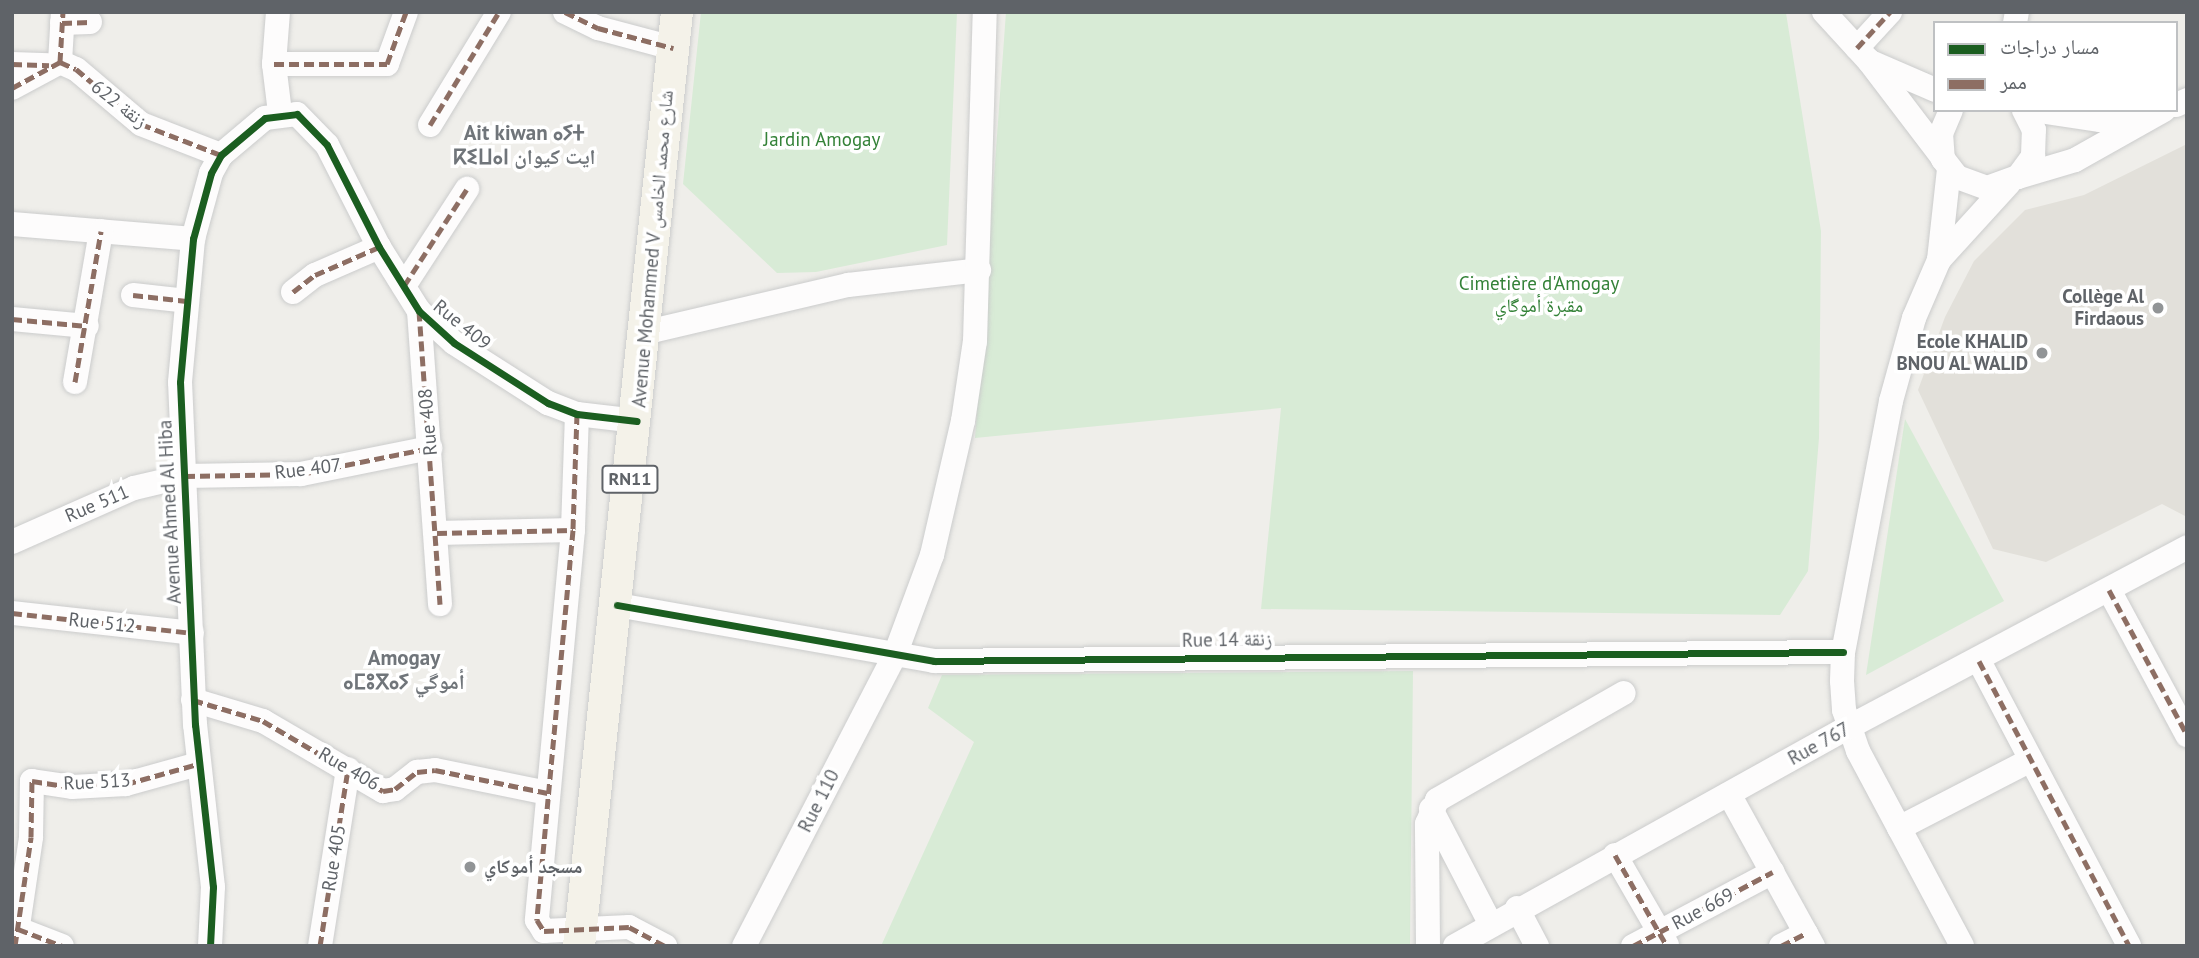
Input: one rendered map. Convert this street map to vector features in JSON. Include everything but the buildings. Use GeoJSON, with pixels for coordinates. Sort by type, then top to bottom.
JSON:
{"type":"FeatureCollection","features":[{"type":"Feature","properties":{"kind":"main road","name":"Avenue Mohammed V شارع محمد الخامس"},"geometry":{"type":"LineString","coordinates":[[580,938],[637,421],[643,333],[677,12]]}},
{"type":"Feature","properties":{"kind":"street"},"geometry":{"type":"LineString","coordinates":[[278,12],[274,64],[280,113]]}},
{"type":"Feature","properties":{"kind":"street"},"geometry":{"type":"LineString","coordinates":[[274,64],[387,64],[406,12]]}},
{"type":"Feature","properties":{"kind":"street"},"geometry":{"type":"LineString","coordinates":[[430,125],[499,12]]}},
{"type":"Feature","properties":{"kind":"street"},"geometry":{"type":"LineString","coordinates":[[565,12],[598,28],[673,48]]}},
{"type":"Feature","properties":{"kind":"street","name":"Rue 110"},"geometry":{"type":"LineString","coordinates":[[744,946],[895,655],[932,555],[962,421],[979,270],[985,12]]}},
{"type":"Feature","properties":{"kind":"street"},"geometry":{"type":"LineString","coordinates":[[1824,12],[1863,55],[1946,164],[1976,187],[2014,180],[2102,148],[2159,113]]}},
{"type":"Feature","properties":{"kind":"street"},"geometry":{"type":"LineString","coordinates":[[1863,55],[1890,12]]}},
{"type":"Feature","properties":{"kind":"street"},"geometry":{"type":"LineString","coordinates":[[12,88],[54,64],[63,18],[90,22]]}},
{"type":"Feature","properties":{"kind":"street"},"geometry":{"type":"LineString","coordinates":[[1863,55],[1933,89]]}},
{"type":"Feature","properties":{"kind":"street"},"geometry":{"type":"LineString","coordinates":[[12,64],[54,64]]}},
{"type":"Feature","properties":{"kind":"street","name":"زنقة 622"},"geometry":{"type":"LineString","coordinates":[[54,64],[76,69],[141,124],[221,155]]}},
{"type":"Feature","properties":{"kind":"street"},"geometry":{"type":"LineString","coordinates":[[1950,112],[1941,134],[1946,164],[1939,260],[1914,318],[1891,401],[1843,652],[1849,727],[1962,946]]}},
{"type":"Feature","properties":{"kind":"street"},"geometry":{"type":"LineString","coordinates":[[1939,260],[2033,156],[2035,143],[2025,112]]}},
{"type":"Feature","properties":{"kind":"street"},"geometry":{"type":"LineString","coordinates":[[2046,112],[2100,120],[2159,113]]}},
{"type":"Feature","properties":{"kind":"street","name":"Avenue Ahmed Al Hiba"},"geometry":{"type":"LineString","coordinates":[[210,946],[213,887],[193,700],[180,382],[193,239],[211,173],[221,155],[265,118],[280,113]]}},
{"type":"Feature","properties":{"kind":"street","name":"Rue 409"},"geometry":{"type":"LineString","coordinates":[[280,113],[297,114],[327,145],[379,247],[419,311],[510,382],[576,414],[637,421]]}},
{"type":"Feature","properties":{"kind":"street"},"geometry":{"type":"LineString","coordinates":[[404,286],[467,189]]}},
{"type":"Feature","properties":{"kind":"street"},"geometry":{"type":"LineString","coordinates":[[12,224],[193,239]]}},
{"type":"Feature","properties":{"kind":"street"},"geometry":{"type":"LineString","coordinates":[[75,382],[87,326],[101,231]]}},
{"type":"Feature","properties":{"kind":"street"},"geometry":{"type":"LineString","coordinates":[[293,292],[315,275],[379,247]]}},
{"type":"Feature","properties":{"kind":"street"},"geometry":{"type":"LineString","coordinates":[[643,333],[848,285],[979,270]]}},
{"type":"Feature","properties":{"kind":"street"},"geometry":{"type":"LineString","coordinates":[[133,295],[187,302]]}},
{"type":"Feature","properties":{"kind":"street","name":"Rue 408"},"geometry":{"type":"LineString","coordinates":[[419,311],[437,533],[439,604]]}},
{"type":"Feature","properties":{"kind":"street"},"geometry":{"type":"LineString","coordinates":[[12,319],[87,326]]}},
{"type":"Feature","properties":{"kind":"street"},"geometry":{"type":"LineString","coordinates":[[576,414],[573,530],[537,920],[544,931],[580,938],[629,927],[665,946]]}},
{"type":"Feature","properties":{"kind":"street","name":"Rue 407"},"geometry":{"type":"LineString","coordinates":[[185,476],[302,474],[430,448]]}},
{"type":"Feature","properties":{"kind":"street","name":"Rue 511"},"geometry":{"type":"LineString","coordinates":[[12,542],[134,488],[185,476]]}},
{"type":"Feature","properties":{"kind":"street"},"geometry":{"type":"LineString","coordinates":[[437,533],[573,530]]}},
{"type":"Feature","properties":{"kind":"street","name":"Rue 767"},"geometry":{"type":"LineString","coordinates":[[1455,946],[1490,923],[1849,727],[1979,661],[2187,548]]}},
{"type":"Feature","properties":{"kind":"street"},"geometry":{"type":"LineString","coordinates":[[2109,590],[2187,735]]}},
{"type":"Feature","properties":{"kind":"street","name":"Rue 14 زنقة"},"geometry":{"type":"LineString","coordinates":[[617,605],[934,661],[1843,652]]}},
{"type":"Feature","properties":{"kind":"street","name":"Rue 512"},"geometry":{"type":"LineString","coordinates":[[12,614],[192,633]]}},
{"type":"Feature","properties":{"kind":"street"},"geometry":{"type":"LineString","coordinates":[[1979,661],[2029,761],[2129,946]]}},
{"type":"Feature","properties":{"kind":"street"},"geometry":{"type":"LineString","coordinates":[[1428,946],[1427,824],[1431,809],[1450,792],[1624,693]]}},
{"type":"Feature","properties":{"kind":"street","name":"Rue 406"},"geometry":{"type":"LineString","coordinates":[[193,700],[263,721],[383,791],[395,789],[417,772],[435,770],[548,793]]}},
{"type":"Feature","properties":{"kind":"street"},"geometry":{"type":"LineString","coordinates":[[1899,828],[2029,761]]}},
{"type":"Feature","properties":{"kind":"street","name":"Rue 513"},"geometry":{"type":"LineString","coordinates":[[16,937],[31,838],[32,782],[72,787],[126,784],[198,764]]}},
{"type":"Feature","properties":{"kind":"street","name":"Rue 405"},"geometry":{"type":"LineString","coordinates":[[320,946],[348,769]]}},
{"type":"Feature","properties":{"kind":"street"},"geometry":{"type":"LineString","coordinates":[[1729,794],[1810,939],[1781,946]]}},
{"type":"Feature","properties":{"kind":"street"},"geometry":{"type":"LineString","coordinates":[[1431,809],[1490,923]]}},
{"type":"Feature","properties":{"kind":"street"},"geometry":{"type":"LineString","coordinates":[[1615,855],[1663,939]]}},
{"type":"Feature","properties":{"kind":"street","name":"Rue 669"},"geometry":{"type":"LineString","coordinates":[[1633,946],[1663,939],[1773,872]]}},
{"type":"Feature","properties":{"kind":"street"},"geometry":{"type":"LineString","coordinates":[[1517,908],[1537,946]]}},
{"type":"Feature","properties":{"kind":"street"},"geometry":{"type":"LineString","coordinates":[[16,937],[62,946]]}},
{"type":"Feature","properties":{"kind":"shaded area","name":"Ecole KHALID BNOU AL WALID"},"geometry":{"type":"Polygon","coordinates":[[[2187,144],[2187,517],[2162,504],[2046,562],[1993,549],[1918,390],[1945,317],[1974,261],[2025,210],[2084,195],[2187,144]]]}},
{"type":"Feature","properties":{"kind":"green space","name":"Jardin Amogay"},"geometry":{"type":"Polygon","coordinates":[[[701,12],[957,12],[947,245],[816,272],[777,273],[683,184],[701,12]]]}},
{"type":"Feature","properties":{"kind":"green space","name":"Cimetière d'Amogay مقبرة أموگاي"},"geometry":{"type":"Polygon","coordinates":[[[1006,12],[1786,13],[1821,231],[1819,438],[1808,571],[1780,615],[1261,609],[1281,408],[975,438],[1006,12]]]}},
{"type":"Feature","properties":{"kind":"green space"},"geometry":{"type":"Polygon","coordinates":[[[1905,419],[2004,601],[1866,675],[1905,419]]]}},
{"type":"Feature","properties":{"kind":"green space"},"geometry":{"type":"Polygon","coordinates":[[[1413,671],[1410,946],[881,946],[974,742],[928,708],[942,675],[1413,671]]]}},
{"type":"Feature","properties":{"kind":"marked path"},"geometry":{"type":"LineString","coordinates":[[60,62],[63,12]]}},
{"type":"Feature","properties":{"kind":"marked path"},"geometry":{"type":"LineString","coordinates":[[274,64],[387,64],[406,12]]}},
{"type":"Feature","properties":{"kind":"marked path"},"geometry":{"type":"LineString","coordinates":[[430,125],[499,12]]}},
{"type":"Feature","properties":{"kind":"marked path"},"geometry":{"type":"LineString","coordinates":[[565,12],[598,28],[673,48]]}},
{"type":"Feature","properties":{"kind":"marked path"},"geometry":{"type":"LineString","coordinates":[[1857,48],[1890,12]]}},
{"type":"Feature","properties":{"kind":"marked path"},"geometry":{"type":"LineString","coordinates":[[62,23],[90,22]]}},
{"type":"Feature","properties":{"kind":"marked path"},"geometry":{"type":"LineString","coordinates":[[60,62],[76,69],[141,124],[221,155]]}},
{"type":"Feature","properties":{"kind":"marked path"},"geometry":{"type":"LineString","coordinates":[[12,88],[60,62]]}},
{"type":"Feature","properties":{"kind":"marked path"},"geometry":{"type":"LineString","coordinates":[[12,64],[49,65]]}},
{"type":"Feature","properties":{"kind":"marked path"},"geometry":{"type":"LineString","coordinates":[[404,286],[467,189]]}},
{"type":"Feature","properties":{"kind":"marked path"},"geometry":{"type":"LineString","coordinates":[[75,382],[101,231]]}},
{"type":"Feature","properties":{"kind":"marked path"},"geometry":{"type":"LineString","coordinates":[[293,292],[315,275],[379,247]]}},
{"type":"Feature","properties":{"kind":"marked path"},"geometry":{"type":"LineString","coordinates":[[133,295],[187,301]]}},
{"type":"Feature","properties":{"kind":"marked path"},"geometry":{"type":"LineString","coordinates":[[419,311],[440,604]]}},
{"type":"Feature","properties":{"kind":"marked path"},"geometry":{"type":"LineString","coordinates":[[12,319],[87,326]]}},
{"type":"Feature","properties":{"kind":"marked path"},"geometry":{"type":"LineString","coordinates":[[577,414],[573,530],[537,920],[544,931],[629,927],[665,946]]}},
{"type":"Feature","properties":{"kind":"marked path"},"geometry":{"type":"LineString","coordinates":[[185,476],[301,474],[430,448]]}},
{"type":"Feature","properties":{"kind":"marked path"},"geometry":{"type":"LineString","coordinates":[[437,533],[573,530]]}},
{"type":"Feature","properties":{"kind":"marked path"},"geometry":{"type":"LineString","coordinates":[[2109,590],[2187,735]]}},
{"type":"Feature","properties":{"kind":"marked path"},"geometry":{"type":"LineString","coordinates":[[12,613],[192,633]]}},
{"type":"Feature","properties":{"kind":"marked path"},"geometry":{"type":"LineString","coordinates":[[1979,661],[2129,946]]}},
{"type":"Feature","properties":{"kind":"marked path"},"geometry":{"type":"LineString","coordinates":[[193,700],[263,721],[383,791],[395,789],[417,772],[435,770],[548,793]]}},
{"type":"Feature","properties":{"kind":"marked path"},"geometry":{"type":"LineString","coordinates":[[15,946],[31,837],[32,781],[72,787],[126,784],[198,764]]}},
{"type":"Feature","properties":{"kind":"marked path"},"geometry":{"type":"LineString","coordinates":[[320,946],[348,769]]}},
{"type":"Feature","properties":{"kind":"marked path"},"geometry":{"type":"LineString","coordinates":[[1615,855],[1667,946]]}},
{"type":"Feature","properties":{"kind":"marked path"},"geometry":{"type":"LineString","coordinates":[[1633,946],[1773,872]]}},
{"type":"Feature","properties":{"kind":"marked path"},"geometry":{"type":"LineString","coordinates":[[18,929],[62,946]]}},
{"type":"Feature","properties":{"kind":"marked path"},"geometry":{"type":"LineString","coordinates":[[1781,946],[1806,933]]}},
{"type":"Feature","properties":{"kind":"cycle path"},"geometry":{"type":"LineString","coordinates":[[210,946],[213,887],[195,725],[180,382],[193,239],[211,173],[221,155],[265,118],[297,114],[327,145],[379,247],[419,311],[454,343],[548,403],[577,414],[637,421]]}},
{"type":"Feature","properties":{"kind":"cycle path"},"geometry":{"type":"LineString","coordinates":[[617,605],[934,661],[1843,652]]}},
{"type":"Feature","properties":{"kind":"place","name":"Collège Al Firdaous"},"geometry":{"type":"Point","coordinates":[2158,308]}},
{"type":"Feature","properties":{"kind":"place","name":"Ecole KHALID BNOU AL WALID"},"geometry":{"type":"Point","coordinates":[2042,353]}},
{"type":"Feature","properties":{"kind":"place","name":"مسجد أموكاي"},"geometry":{"type":"Point","coordinates":[470,867]}},
{"type":"Feature","properties":{"kind":"district","name":"Ait kiwan ⴰⵢⵜ ⴽⵉⵡⴰⵏ ايت كيوان"},"geometry":{"type":"Point","coordinates":[524,145]}},
{"type":"Feature","properties":{"kind":"district","name":"Amogay ⴰⵎⵓⴳⴰⵢ أموگي"},"geometry":{"type":"Point","coordinates":[404,670]}}]}
